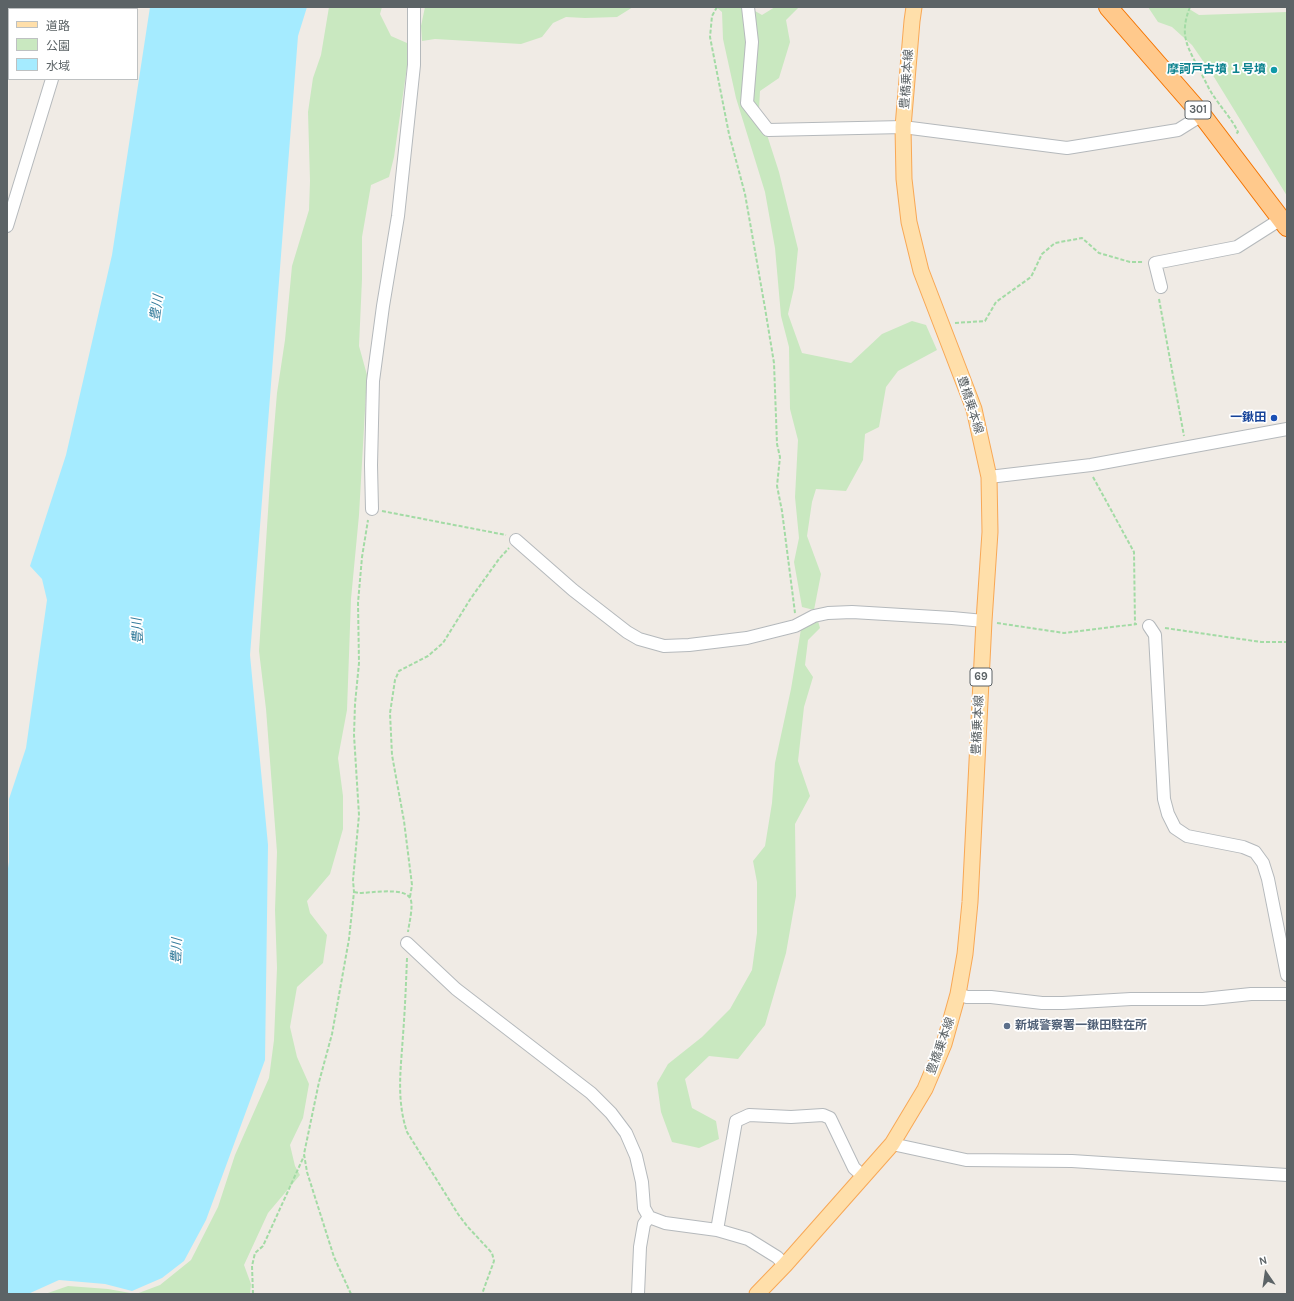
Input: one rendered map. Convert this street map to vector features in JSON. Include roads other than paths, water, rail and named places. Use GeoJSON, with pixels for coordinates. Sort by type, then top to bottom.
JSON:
{"type":"FeatureCollection","features":[{"type":"Feature","properties":{"kind":"highway","name":"301"},"geometry":{"type":"LineString","coordinates":[[1108,7],[1202,115],[1284,223]]}},
{"type":"Feature","properties":{"kind":"main road","name":"豊橋乗本線"},"geometry":{"type":"LineString","coordinates":[[757,1294],[785,1265],[892,1144],[925,1089],[944,1044],[958,994],[965,954],[970,902],[990,532],[990,477],[974,409],[921,271],[909,222],[904,179],[903,127],[914,7]]}},
{"type":"Feature","properties":{"kind":"street"},"geometry":{"type":"LineString","coordinates":[[372,509],[371,465],[373,381],[382,306],[398,216],[414,65],[414,7]]}},
{"type":"Feature","properties":{"kind":"street"},"geometry":{"type":"LineString","coordinates":[[748,7],[752,42],[747,103],[768,130],[903,127],[1067,148],[1178,130],[1202,115]]}},
{"type":"Feature","properties":{"kind":"street"},"geometry":{"type":"LineString","coordinates":[[7,226],[52,80]]}},
{"type":"Feature","properties":{"kind":"street"},"geometry":{"type":"LineString","coordinates":[[1161,287],[1155,263],[1237,247],[1284,223]]}},
{"type":"Feature","properties":{"kind":"street"},"geometry":{"type":"LineString","coordinates":[[990,477],[1091,465],[1287,429]]}},
{"type":"Feature","properties":{"kind":"street"},"geometry":{"type":"LineString","coordinates":[[516,540],[573,590],[627,632],[639,639],[664,646],[689,645],[747,638],[795,626],[814,616],[828,613],[852,612],[984,621]]}},
{"type":"Feature","properties":{"kind":"street"},"geometry":{"type":"LineString","coordinates":[[1149,626],[1155,635],[1164,799],[1168,814],[1175,828],[1187,836],[1243,847],[1255,852],[1262,863],[1268,879],[1287,976]]}},
{"type":"Feature","properties":{"kind":"street"},"geometry":{"type":"LineString","coordinates":[[407,943],[456,989],[591,1093],[611,1113],[626,1133],[636,1156],[642,1182],[644,1208],[650,1217],[666,1223],[717,1230],[748,1239],[777,1257],[785,1265]]}},
{"type":"Feature","properties":{"kind":"street"},"geometry":{"type":"LineString","coordinates":[[958,994],[967,997],[990,997],[1042,1003],[1131,999],[1203,999],[1251,994],[1287,994]]}},
{"type":"Feature","properties":{"kind":"street"},"geometry":{"type":"LineString","coordinates":[[717,1230],[736,1121],[749,1116],[791,1117],[823,1115],[830,1118],[854,1168],[864,1177]]}},
{"type":"Feature","properties":{"kind":"street"},"geometry":{"type":"LineString","coordinates":[[892,1144],[966,1160],[1072,1161],[1287,1175]]}},
{"type":"Feature","properties":{"kind":"street"},"geometry":{"type":"LineString","coordinates":[[638,1294],[640,1247],[644,1224],[650,1217]]}},
{"type":"Feature","properties":{"kind":"water","name":"豊川"},"geometry":{"type":"Polygon","coordinates":[[[150,7],[307,7],[298,36],[250,655],[268,845],[265,1060],[206,1220],[184,1261],[162,1278],[132,1291],[105,1284],[59,1280],[28,1294],[7,1294],[7,875],[9,862],[9,799],[26,748],[47,600],[42,579],[30,566],[66,455],[112,255],[150,7]]]}},
{"type":"Feature","properties":{"kind":"place","name":"摩訶戸古墳 １号墳"},"geometry":{"type":"Point","coordinates":[1274,70]}},
{"type":"Feature","properties":{"kind":"place","name":"一鍬田"},"geometry":{"type":"Point","coordinates":[1274,418]}},
{"type":"Feature","properties":{"kind":"place","name":"新城警察署一鍬田駐在所"},"geometry":{"type":"Point","coordinates":[1007,1026]}}]}
